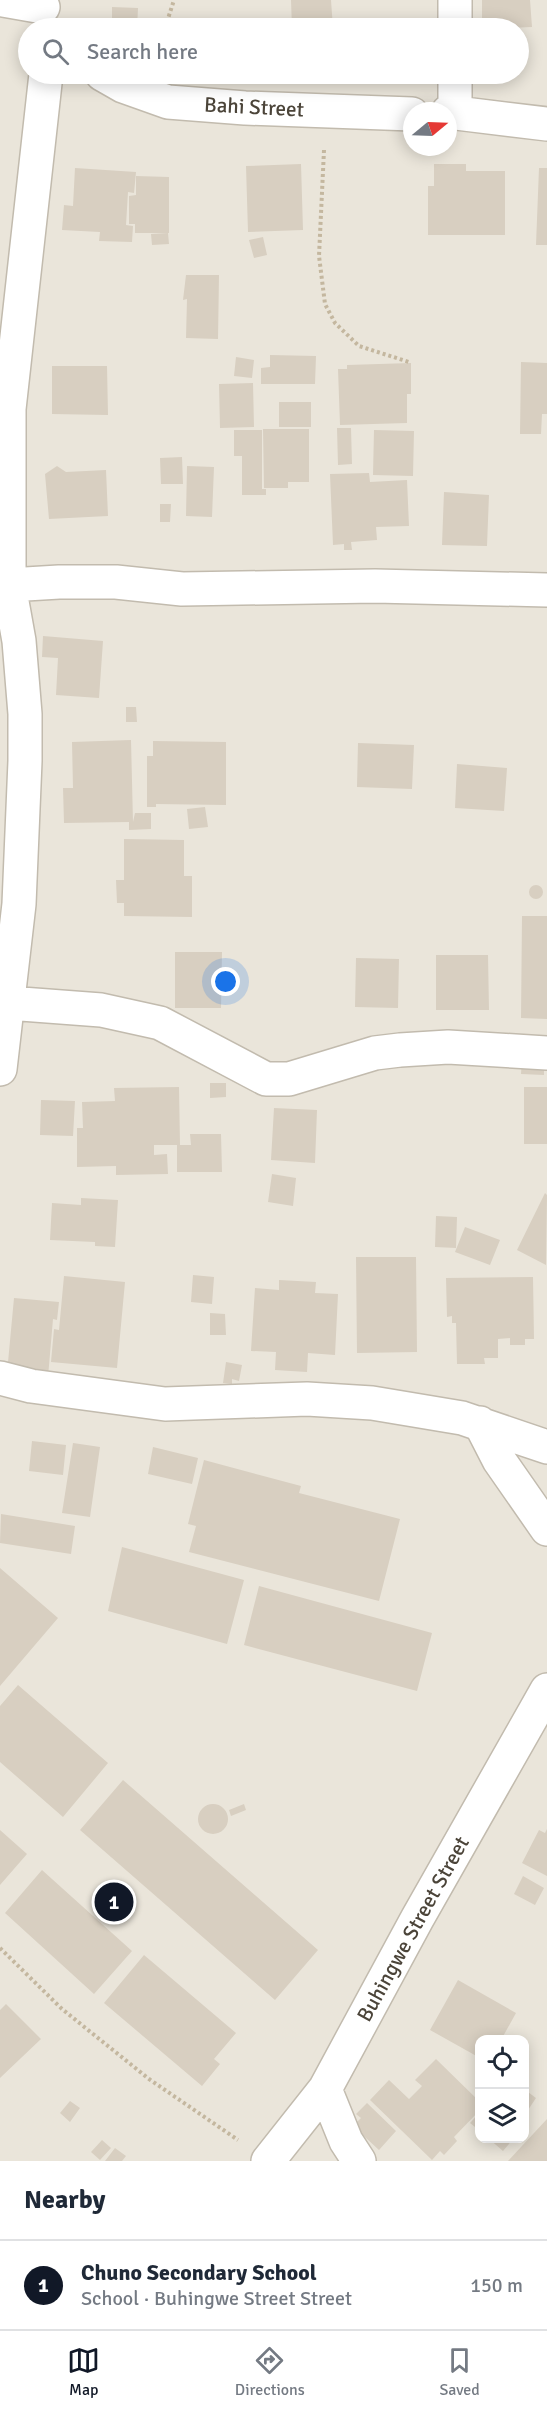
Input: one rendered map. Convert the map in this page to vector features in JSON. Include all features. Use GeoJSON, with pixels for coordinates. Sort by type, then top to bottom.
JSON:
{"type":"FeatureCollection","features":[{"type":"Feature","properties":{"kind":"street"},"geometry":{"type":"LineString","coordinates":[[3,0],[48,18]]}},
{"type":"Feature","properties":{"kind":"street"},"geometry":{"type":"LineString","coordinates":[[455,0],[455,18]]}},
{"type":"Feature","properties":{"kind":"street"},"geometry":{"type":"LineString","coordinates":[[0,1069],[19,904],[25,761],[25,714],[19,641],[9,585],[9,409],[45,84]]}},
{"type":"Feature","properties":{"kind":"street","name":"Bahi Street"},"geometry":{"type":"LineString","coordinates":[[120,84],[168,102],[245,108],[403,114]]}},
{"type":"Feature","properties":{"kind":"street"},"geometry":{"type":"LineString","coordinates":[[453,102],[454,84]]}},
{"type":"Feature","properties":{"kind":"street"},"geometry":{"type":"LineString","coordinates":[[457,113],[547,124]]}},
{"type":"Feature","properties":{"kind":"street"},"geometry":{"type":"LineString","coordinates":[[9,585],[116,582],[182,589],[375,586],[547,590]]}},
{"type":"Feature","properties":{"kind":"street"},"geometry":{"type":"LineString","coordinates":[[8,1003],[101,1010],[160,1023],[266,1079],[290,1079],[375,1053],[400,1050],[448,1047],[547,1053]]}},
{"type":"Feature","properties":{"kind":"street"},"geometry":{"type":"LineString","coordinates":[[0,1378],[31,1386],[165,1404],[307,1399],[351,1402],[451,1416],[480,1423],[547,1447]]}},
{"type":"Feature","properties":{"kind":"street"},"geometry":{"type":"LineString","coordinates":[[480,1423],[499,1460],[547,1529]]}},
{"type":"Feature","properties":{"kind":"street","name":"Buhingwe Street Street"},"geometry":{"type":"LineString","coordinates":[[268,2160],[325,2089],[417,1919],[547,1690]]}},
{"type":"Feature","properties":{"kind":"street"},"geometry":{"type":"LineString","coordinates":[[325,2089],[346,2141],[358,2161]]}},
{"type":"Feature","properties":{"kind":"path"},"geometry":{"type":"LineString","coordinates":[[168,18],[174,0]]}},
{"type":"Feature","properties":{"kind":"path"},"geometry":{"type":"LineString","coordinates":[[325,110],[319,256],[325,304],[334,323],[358,346],[409,362]]}},
{"type":"Feature","properties":{"kind":"path"},"geometry":{"type":"LineString","coordinates":[[0,1948],[62,2008],[149,2079],[268,2160]]}},
{"type":"Feature","properties":{"kind":"shaded area"},"geometry":{"type":"Polygon","coordinates":[[[0,0],[547,0],[547,2161],[0,2161],[0,0]]]}},
{"type":"Feature","properties":{"kind":"building"},"geometry":{"type":"Polygon","coordinates":[[[291,0],[331,0],[332,18],[292,18],[291,0]]]}},
{"type":"Feature","properties":{"kind":"building"},"geometry":{"type":"Polygon","coordinates":[[[482,0],[530,0],[532,27],[529,27],[529,18],[482,18],[482,0]]]}},
{"type":"Feature","properties":{"kind":"building"},"geometry":{"type":"Polygon","coordinates":[[[112,7],[138,8],[138,18],[112,18],[112,7]]]}},
{"type":"Feature","properties":{"kind":"building"},"geometry":{"type":"Polygon","coordinates":[[[301,164],[303,230],[248,232],[246,166],[301,164]]]}},
{"type":"Feature","properties":{"kind":"building"},"geometry":{"type":"Polygon","coordinates":[[[434,164],[466,164],[466,171],[505,171],[505,235],[428,235],[428,186],[434,186],[434,164]]]}},
{"type":"Feature","properties":{"kind":"building"},"geometry":{"type":"Polygon","coordinates":[[[75,168],[136,172],[134,193],[128,192],[126,225],[133,226],[132,242],[99,241],[100,232],[62,230],[64,205],[73,206],[75,168]]]}},
{"type":"Feature","properties":{"kind":"building"},"geometry":{"type":"Polygon","coordinates":[[[539,168],[547,168],[547,245],[536,245],[539,168]]]}},
{"type":"Feature","properties":{"kind":"building"},"geometry":{"type":"Polygon","coordinates":[[[136,176],[169,177],[169,233],[135,233],[135,224],[129,224],[129,196],[136,195],[136,176]]]}},
{"type":"Feature","properties":{"kind":"building"},"geometry":{"type":"Polygon","coordinates":[[[168,233],[169,244],[152,245],[151,234],[168,233]]]}},
{"type":"Feature","properties":{"kind":"building"},"geometry":{"type":"Polygon","coordinates":[[[263,237],[267,255],[254,258],[249,240],[263,237]]]}},
{"type":"Feature","properties":{"kind":"building"},"geometry":{"type":"Polygon","coordinates":[[[186,275],[219,275],[218,339],[186,338],[187,299],[183,300],[186,275]]]}},
{"type":"Feature","properties":{"kind":"building"},"geometry":{"type":"Polygon","coordinates":[[[270,355],[316,356],[315,384],[261,384],[261,368],[270,367],[270,355]]]}},
{"type":"Feature","properties":{"kind":"building"},"geometry":{"type":"Polygon","coordinates":[[[236,357],[254,360],[252,378],[234,376],[236,357]]]}},
{"type":"Feature","properties":{"kind":"building"},"geometry":{"type":"Polygon","coordinates":[[[521,362],[547,363],[547,414],[542,414],[541,434],[520,434],[521,362]]]}},
{"type":"Feature","properties":{"kind":"building"},"geometry":{"type":"Polygon","coordinates":[[[411,363],[411,394],[407,394],[407,423],[340,425],[338,369],[347,369],[347,365],[411,363]]]}},
{"type":"Feature","properties":{"kind":"building"},"geometry":{"type":"Polygon","coordinates":[[[52,366],[107,366],[108,415],[52,414],[52,366]]]}},
{"type":"Feature","properties":{"kind":"building"},"geometry":{"type":"Polygon","coordinates":[[[253,383],[254,427],[220,428],[219,384],[253,383]]]}},
{"type":"Feature","properties":{"kind":"building"},"geometry":{"type":"Polygon","coordinates":[[[279,402],[311,402],[311,427],[279,427],[279,402]]]}},
{"type":"Feature","properties":{"kind":"building"},"geometry":{"type":"Polygon","coordinates":[[[337,428],[351,428],[352,464],[338,465],[337,428]]]}},
{"type":"Feature","properties":{"kind":"building"},"geometry":{"type":"Polygon","coordinates":[[[263,429],[309,429],[309,482],[288,482],[288,488],[264,488],[263,429]]]}},
{"type":"Feature","properties":{"kind":"building"},"geometry":{"type":"Polygon","coordinates":[[[234,430],[262,430],[262,489],[266,489],[266,495],[242,495],[242,456],[234,456],[234,430]]]}},
{"type":"Feature","properties":{"kind":"building"},"geometry":{"type":"Polygon","coordinates":[[[374,430],[414,431],[413,476],[373,475],[374,430]]]}},
{"type":"Feature","properties":{"kind":"building"},"geometry":{"type":"Polygon","coordinates":[[[182,457],[183,484],[161,484],[160,458],[182,457]]]}},
{"type":"Feature","properties":{"kind":"building"},"geometry":{"type":"Polygon","coordinates":[[[57,466],[66,472],[106,470],[108,516],[49,519],[45,474],[57,466]]]}},
{"type":"Feature","properties":{"kind":"building"},"geometry":{"type":"Polygon","coordinates":[[[187,466],[214,467],[212,517],[186,516],[187,466]]]}},
{"type":"Feature","properties":{"kind":"building"},"geometry":{"type":"Polygon","coordinates":[[[369,473],[370,482],[407,480],[409,526],[376,527],[377,540],[351,542],[352,550],[344,550],[344,544],[333,545],[330,474],[369,473]]]}},
{"type":"Feature","properties":{"kind":"building"},"geometry":{"type":"Polygon","coordinates":[[[444,492],[489,495],[487,546],[442,545],[444,492]]]}},
{"type":"Feature","properties":{"kind":"building"},"geometry":{"type":"Polygon","coordinates":[[[160,504],[171,504],[170,522],[160,522],[160,504]]]}},
{"type":"Feature","properties":{"kind":"building"},"geometry":{"type":"Polygon","coordinates":[[[43,636],[103,641],[99,698],[56,695],[58,658],[42,657],[43,636]]]}},
{"type":"Feature","properties":{"kind":"building"},"geometry":{"type":"Polygon","coordinates":[[[126,707],[136,707],[137,722],[126,722],[126,707]]]}},
{"type":"Feature","properties":{"kind":"building"},"geometry":{"type":"Polygon","coordinates":[[[131,740],[133,822],[135,813],[151,813],[151,829],[129,830],[129,822],[64,823],[63,788],[73,788],[72,742],[131,740]]]}},
{"type":"Feature","properties":{"kind":"building"},"geometry":{"type":"Polygon","coordinates":[[[153,741],[226,742],[226,805],[156,804],[156,807],[147,807],[147,756],[153,756],[153,741]]]}},
{"type":"Feature","properties":{"kind":"building"},"geometry":{"type":"Polygon","coordinates":[[[358,743],[414,745],[412,789],[357,787],[358,743]]]}},
{"type":"Feature","properties":{"kind":"building"},"geometry":{"type":"Polygon","coordinates":[[[457,764],[507,768],[504,811],[455,808],[457,764]]]}},
{"type":"Feature","properties":{"kind":"building"},"geometry":{"type":"Polygon","coordinates":[[[205,807],[208,827],[189,829],[187,809],[205,807]]]}},
{"type":"Feature","properties":{"kind":"building"},"geometry":{"type":"Polygon","coordinates":[[[124,839],[184,840],[184,876],[192,876],[192,917],[124,916],[124,903],[117,903],[116,880],[124,880],[124,839]]]}},
{"type":"Feature","properties":{"kind":"building"},"geometry":{"type":"Polygon","coordinates":[[[533,885],[539,885],[543,892],[539,899],[533,899],[529,895],[529,889],[533,885]]]}},
{"type":"Feature","properties":{"kind":"building"},"geometry":{"type":"Polygon","coordinates":[[[522,916],[547,916],[547,1019],[521,1018],[522,916]]]}},
{"type":"Feature","properties":{"kind":"building"},"geometry":{"type":"Polygon","coordinates":[[[175,952],[222,952],[221,1008],[175,1008],[175,952]]]}},
{"type":"Feature","properties":{"kind":"building"},"geometry":{"type":"Polygon","coordinates":[[[436,955],[488,955],[489,1010],[436,1010],[436,955]]]}},
{"type":"Feature","properties":{"kind":"building"},"geometry":{"type":"Polygon","coordinates":[[[356,958],[399,959],[398,1008],[355,1007],[356,958]]]}},
{"type":"Feature","properties":{"kind":"building"},"geometry":{"type":"Polygon","coordinates":[[[522,1058],[544,1058],[544,1075],[521,1074],[522,1058]]]}},
{"type":"Feature","properties":{"kind":"building"},"geometry":{"type":"Polygon","coordinates":[[[210,1083],[226,1083],[226,1097],[210,1098],[210,1083]]]}},
{"type":"Feature","properties":{"kind":"building"},"geometry":{"type":"Polygon","coordinates":[[[179,1087],[180,1145],[191,1145],[190,1134],[221,1134],[222,1172],[177,1172],[177,1145],[154,1145],[154,1155],[167,1154],[168,1174],[116,1175],[116,1166],[77,1167],[77,1128],[83,1128],[82,1102],[115,1101],[114,1088],[179,1087]]]}},
{"type":"Feature","properties":{"kind":"building"},"geometry":{"type":"Polygon","coordinates":[[[524,1087],[547,1087],[547,1144],[524,1144],[524,1087]]]}},
{"type":"Feature","properties":{"kind":"building"},"geometry":{"type":"Polygon","coordinates":[[[41,1100],[75,1101],[73,1136],[40,1135],[41,1100]]]}},
{"type":"Feature","properties":{"kind":"building"},"geometry":{"type":"Polygon","coordinates":[[[274,1108],[317,1110],[315,1163],[271,1160],[274,1108]]]}},
{"type":"Feature","properties":{"kind":"building"},"geometry":{"type":"Polygon","coordinates":[[[272,1174],[296,1178],[293,1206],[268,1202],[272,1174]]]}},
{"type":"Feature","properties":{"kind":"building"},"geometry":{"type":"Polygon","coordinates":[[[545,1193],[547,1195],[546,1265],[517,1250],[545,1193]]]}},
{"type":"Feature","properties":{"kind":"building"},"geometry":{"type":"Polygon","coordinates":[[[81,1198],[118,1200],[115,1247],[95,1246],[95,1242],[50,1240],[52,1203],[81,1205],[81,1198]]]}},
{"type":"Feature","properties":{"kind":"building"},"geometry":{"type":"Polygon","coordinates":[[[436,1216],[457,1217],[456,1248],[435,1247],[436,1216]]]}},
{"type":"Feature","properties":{"kind":"building"},"geometry":{"type":"Polygon","coordinates":[[[465,1227],[500,1240],[490,1265],[455,1252],[465,1227]]]}},
{"type":"Feature","properties":{"kind":"building"},"geometry":{"type":"Polygon","coordinates":[[[356,1257],[416,1257],[417,1352],[357,1353],[356,1257]]]}},
{"type":"Feature","properties":{"kind":"building"},"geometry":{"type":"Polygon","coordinates":[[[193,1275],[214,1277],[212,1304],[191,1302],[193,1275]]]}},
{"type":"Feature","properties":{"kind":"building"},"geometry":{"type":"Polygon","coordinates":[[[64,1276],[125,1282],[117,1368],[51,1362],[54,1329],[59,1330],[64,1276]]]}},
{"type":"Feature","properties":{"kind":"building"},"geometry":{"type":"Polygon","coordinates":[[[533,1277],[534,1339],[525,1339],[525,1345],[510,1345],[510,1338],[498,1339],[498,1358],[484,1358],[485,1364],[457,1364],[456,1323],[452,1323],[452,1316],[447,1317],[446,1278],[533,1277]]]}},
{"type":"Feature","properties":{"kind":"building"},"geometry":{"type":"Polygon","coordinates":[[[279,1280],[316,1282],[315,1293],[338,1294],[335,1355],[308,1353],[307,1372],[275,1370],[276,1352],[251,1351],[255,1288],[279,1290],[279,1280]]]}},
{"type":"Feature","properties":{"kind":"building"},"geometry":{"type":"Polygon","coordinates":[[[14,1298],[59,1302],[57,1320],[53,1319],[48,1377],[7,1373],[14,1298]]]}},
{"type":"Feature","properties":{"kind":"building"},"geometry":{"type":"Polygon","coordinates":[[[210,1313],[225,1314],[226,1335],[210,1335],[210,1313]]]}},
{"type":"Feature","properties":{"kind":"building"},"geometry":{"type":"Polygon","coordinates":[[[226,1362],[242,1365],[239,1381],[232,1379],[232,1384],[223,1383],[226,1362]]]}},
{"type":"Feature","properties":{"kind":"building"},"geometry":{"type":"Polygon","coordinates":[[[32,1441],[66,1445],[63,1475],[29,1471],[32,1441]]]}},
{"type":"Feature","properties":{"kind":"building"},"geometry":{"type":"Polygon","coordinates":[[[73,1443],[100,1447],[90,1517],[62,1513],[73,1443]]]}},
{"type":"Feature","properties":{"kind":"building"},"geometry":{"type":"Polygon","coordinates":[[[153,1447],[198,1458],[192,1484],[148,1474],[153,1447]]]}},
{"type":"Feature","properties":{"kind":"building"},"geometry":{"type":"Polygon","coordinates":[[[204,1460],[301,1486],[299,1493],[400,1519],[379,1601],[189,1552],[196,1526],[188,1524],[204,1460]]]}},
{"type":"Feature","properties":{"kind":"building"},"geometry":{"type":"Polygon","coordinates":[[[1,1514],[75,1526],[71,1554],[0,1543],[1,1514]]]}},
{"type":"Feature","properties":{"kind":"building"},"geometry":{"type":"Polygon","coordinates":[[[122,1547],[244,1580],[227,1644],[108,1611],[122,1547]]]}},
{"type":"Feature","properties":{"kind":"building"},"geometry":{"type":"Polygon","coordinates":[[[0,1568],[58,1618],[0,1686],[0,1568]]]}},
{"type":"Feature","properties":{"kind":"building"},"geometry":{"type":"Polygon","coordinates":[[[259,1586],[432,1633],[417,1691],[244,1645],[259,1586]]]}},
{"type":"Feature","properties":{"kind":"building"},"geometry":{"type":"Polygon","coordinates":[[[18,1685],[108,1763],[63,1817],[0,1762],[0,1706],[18,1685]]]}},
{"type":"Feature","properties":{"kind":"building"},"geometry":{"type":"Polygon","coordinates":[[[123,1780],[318,1950],[275,2000],[80,1830],[123,1780]]]}},
{"type":"Feature","properties":{"kind":"building"},"geometry":{"type":"Polygon","coordinates":[[[213,1804],[224,1808],[228,1819],[224,1830],[213,1834],[202,1830],[198,1819],[202,1808],[213,1804]]]}},
{"type":"Feature","properties":{"kind":"building"},"geometry":{"type":"Polygon","coordinates":[[[244,1804],[246,1810],[231,1816],[229,1810],[244,1804]]]}},
{"type":"Feature","properties":{"kind":"building"},"geometry":{"type":"Polygon","coordinates":[[[547,1829],[547,1876],[522,1863],[539,1830],[545,1833],[547,1829]]]}},
{"type":"Feature","properties":{"kind":"building"},"geometry":{"type":"Polygon","coordinates":[[[0,1830],[27,1854],[0,1885],[0,1830]]]}},
{"type":"Feature","properties":{"kind":"building"},"geometry":{"type":"Polygon","coordinates":[[[42,1870],[132,1951],[94,1994],[5,1913],[42,1870]]]}},
{"type":"Feature","properties":{"kind":"building"},"geometry":{"type":"Polygon","coordinates":[[[523,1876],[544,1888],[535,1905],[514,1894],[523,1876]]]}},
{"type":"Feature","properties":{"kind":"building"},"geometry":{"type":"Polygon","coordinates":[[[144,1955],[236,2033],[214,2059],[220,2064],[202,2086],[104,2003],[144,1955]]]}},
{"type":"Feature","properties":{"kind":"building"},"geometry":{"type":"Polygon","coordinates":[[[458,1980],[516,2013],[504,2035],[475,2035],[475,2055],[430,2030],[458,1980]]]}},
{"type":"Feature","properties":{"kind":"building"},"geometry":{"type":"Polygon","coordinates":[[[6,2004],[41,2039],[0,2078],[0,2010],[6,2004]]]}},
{"type":"Feature","properties":{"kind":"building"},"geometry":{"type":"Polygon","coordinates":[[[436,2059],[475,2097],[475,2115],[454,2137],[457,2141],[444,2155],[440,2151],[432,2160],[370,2100],[389,2080],[409,2099],[422,2086],[415,2080],[436,2059]]]}},
{"type":"Feature","properties":{"kind":"building"},"geometry":{"type":"Polygon","coordinates":[[[529,2093],[536,2098],[529,2108],[529,2093]]]}},
{"type":"Feature","properties":{"kind":"building"},"geometry":{"type":"Polygon","coordinates":[[[70,2101],[80,2108],[70,2122],[60,2113],[70,2101]]]}},
{"type":"Feature","properties":{"kind":"building"},"geometry":{"type":"Polygon","coordinates":[[[367,2103],[396,2131],[379,2150],[353,2126],[361,2118],[356,2114],[367,2103]]]}},
{"type":"Feature","properties":{"kind":"building"},"geometry":{"type":"Polygon","coordinates":[[[475,2118],[475,2127],[470,2123],[475,2118]]]}},
{"type":"Feature","properties":{"kind":"building"},"geometry":{"type":"Polygon","coordinates":[[[547,2119],[547,2161],[508,2161],[525,2143],[529,2143],[529,2138],[547,2119]]]}},
{"type":"Feature","properties":{"kind":"building"},"geometry":{"type":"Polygon","coordinates":[[[102,2140],[111,2148],[100,2160],[91,2152],[102,2140]]]}},
{"type":"Feature","properties":{"kind":"building"},"geometry":{"type":"Polygon","coordinates":[[[494,2143],[510,2143],[503,2151],[494,2143]]]}},
{"type":"Feature","properties":{"kind":"building"},"geometry":{"type":"Polygon","coordinates":[[[115,2148],[126,2156],[122,2161],[105,2161],[115,2148]]]}},
{"type":"Feature","properties":{"kind":"place","name":"Chuno Secondary School"},"geometry":{"type":"Point","coordinates":[114,1902]}}]}
